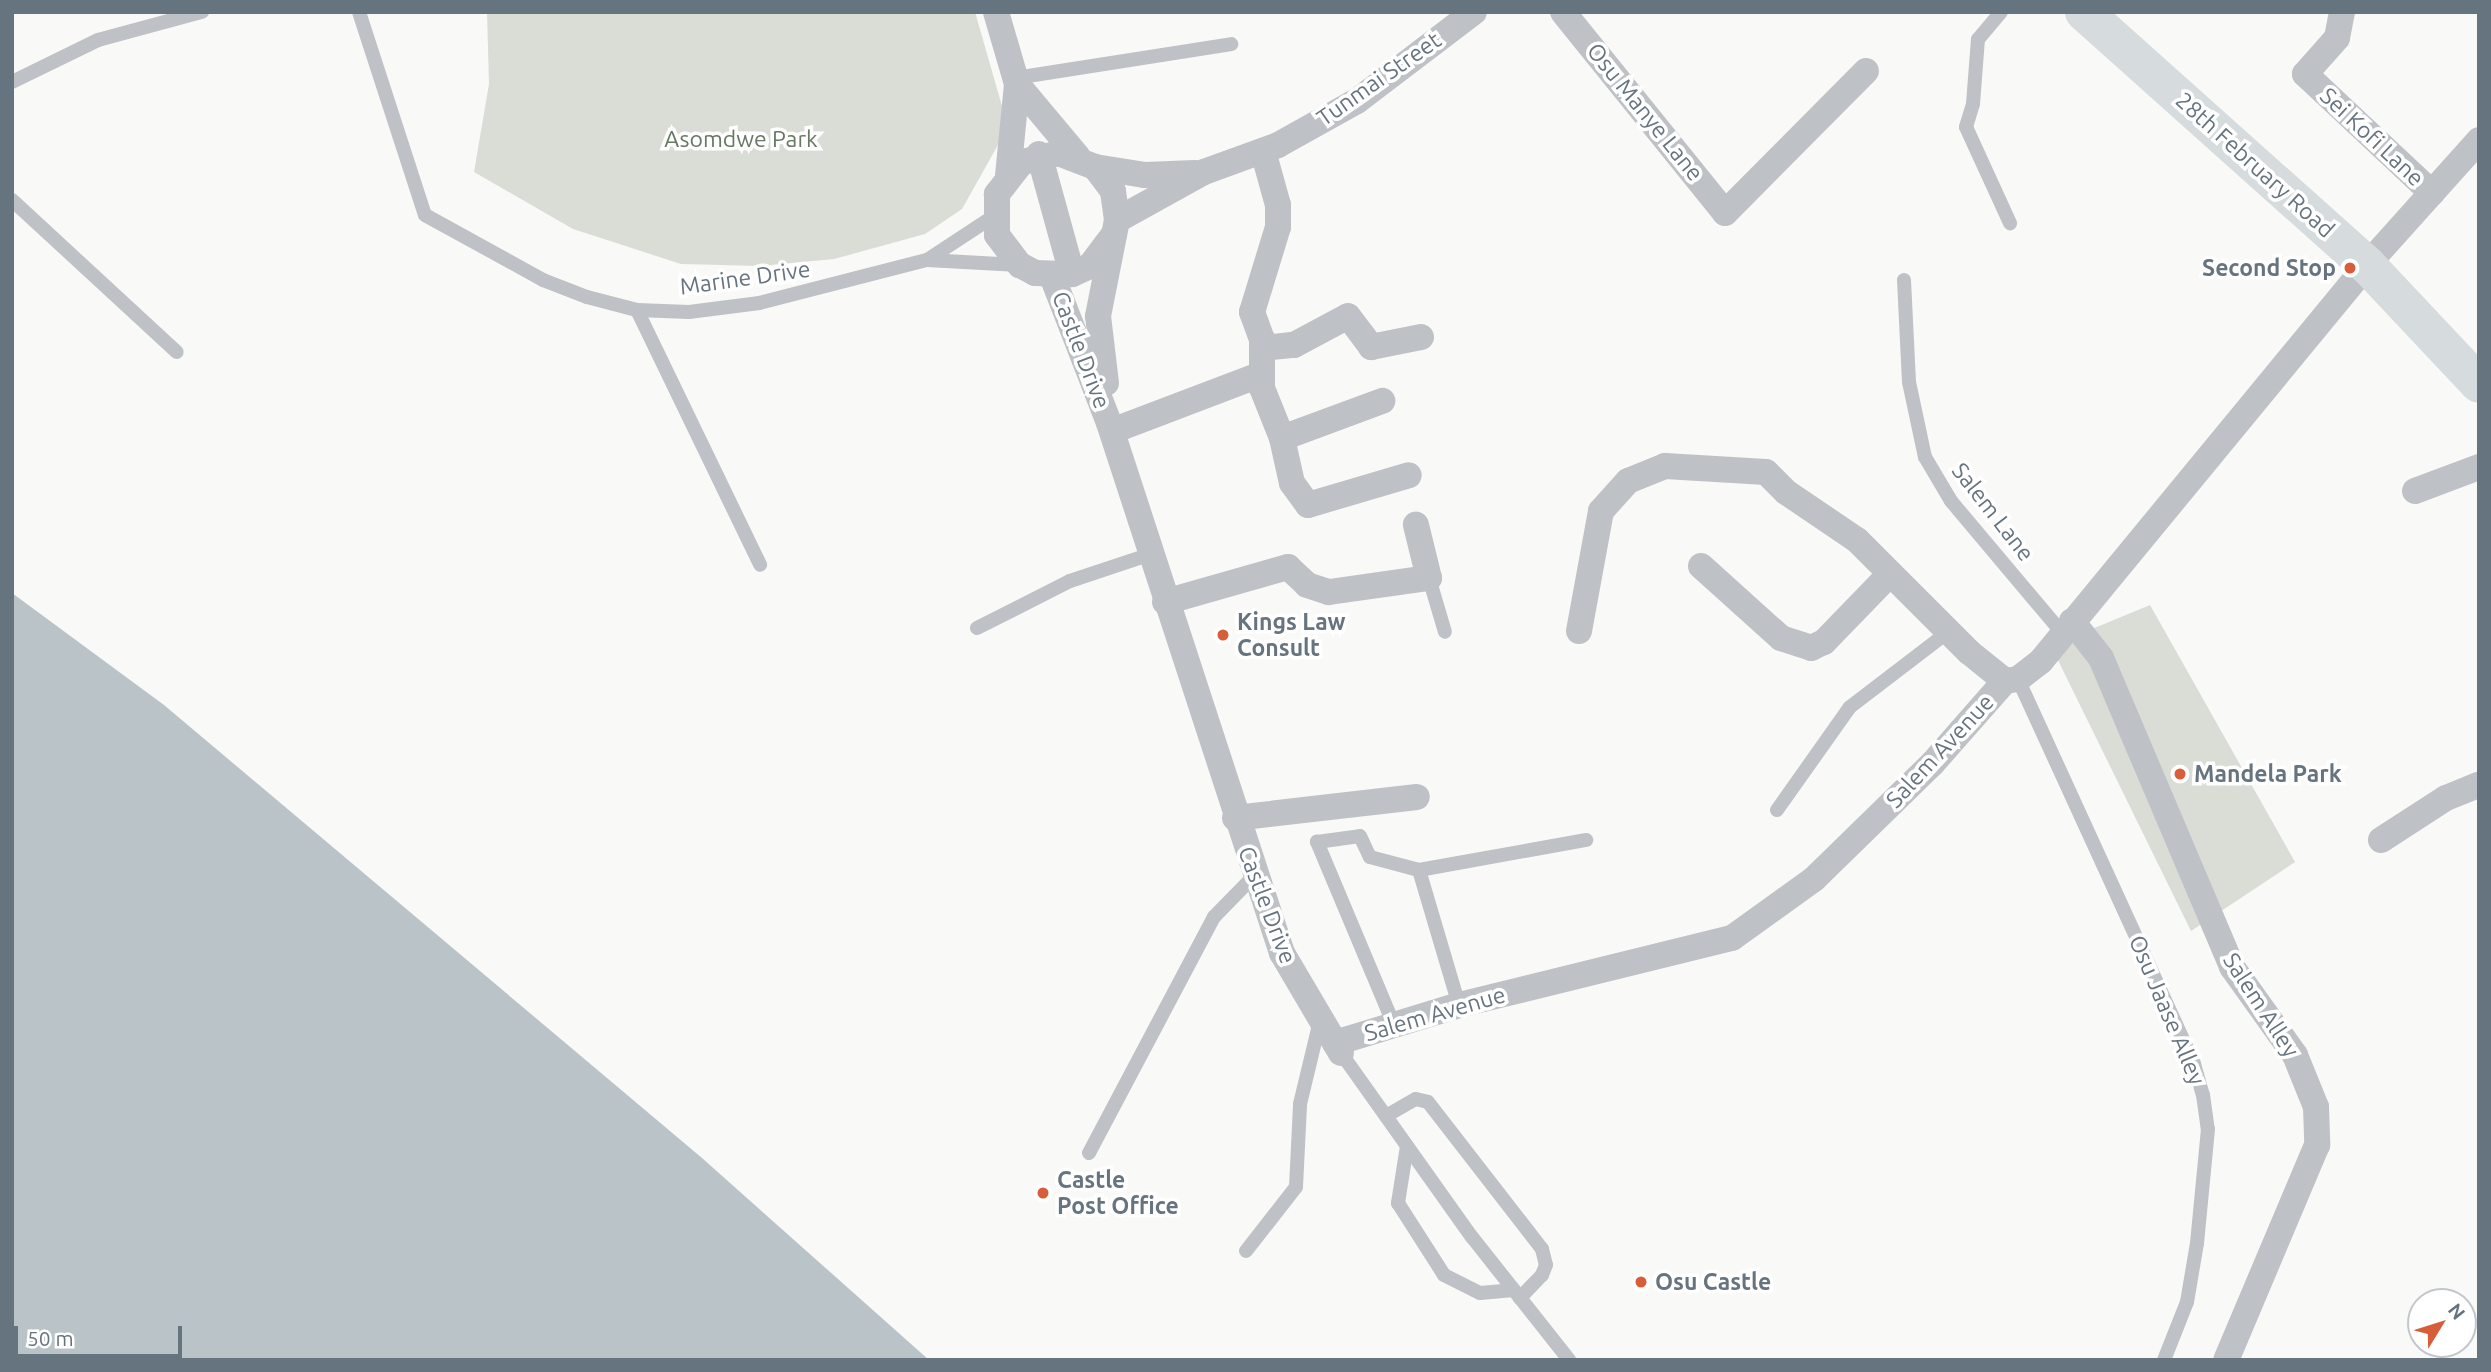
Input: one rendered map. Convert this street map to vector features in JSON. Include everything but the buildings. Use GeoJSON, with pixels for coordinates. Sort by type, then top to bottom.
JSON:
{"type":"FeatureCollection","features":[{"type":"Feature","properties":{"kind":"main road","name":"28th February Road"},"geometry":{"type":"LineString","coordinates":[[2084,12],[2367,265],[2479,384]]}},
{"type":"Feature","properties":{"kind":"street"},"geometry":{"type":"LineString","coordinates":[[996,12],[1016,81],[1008,175],[997,194],[994,216],[997,234],[1020,265],[1062,275],[1105,252],[1116,227],[1113,191],[1016,81]]}},
{"type":"Feature","properties":{"kind":"street","name":"Tunmai Street"},"geometry":{"type":"LineString","coordinates":[[1116,227],[1204,172],[1264,152],[1357,101],[1474,12]]}},
{"type":"Feature","properties":{"kind":"street","name":"Osu Manye Lane"},"geometry":{"type":"LineString","coordinates":[[1563,12],[1725,213],[1866,71]]}},
{"type":"Feature","properties":{"kind":"street","name":"Sei Kofi Lane"},"geometry":{"type":"LineString","coordinates":[[2342,12],[2337,38],[2305,74],[2432,192]]}},
{"type":"Feature","properties":{"kind":"street","name":"Salem Avenue"},"geometry":{"type":"LineString","coordinates":[[1338,1048],[1394,1025],[1460,1005],[1732,938],[1815,879],[1932,764],[2012,680],[2041,661],[2367,265],[2479,140]]}},
{"type":"Feature","properties":{"kind":"street"},"geometry":{"type":"LineString","coordinates":[[1264,152],[1278,205],[1278,227],[1251,302],[1262,361],[1292,483],[1308,505],[1409,475]]}},
{"type":"Feature","properties":{"kind":"street"},"geometry":{"type":"LineString","coordinates":[[1008,175],[1039,155]]}},
{"type":"Feature","properties":{"kind":"street","name":"Tunmai Street"},"geometry":{"type":"LineString","coordinates":[[1039,155],[1145,175],[1204,172]]}},
{"type":"Feature","properties":{"kind":"street","name":"Castle Drive"},"geometry":{"type":"LineString","coordinates":[[1039,155],[1062,275],[1254,876],[1282,953],[1338,1048]]}},
{"type":"Feature","properties":{"kind":"street","name":"Castle Drive"},"geometry":{"type":"LineString","coordinates":[[1111,427],[1098,316],[1116,227]]}},
{"type":"Feature","properties":{"kind":"street"},"geometry":{"type":"LineString","coordinates":[[1111,427],[1262,361],[1348,316],[1371,347],[1421,337]]}},
{"type":"Feature","properties":{"kind":"street"},"geometry":{"type":"LineString","coordinates":[[1282,438],[1382,401]]}},
{"type":"Feature","properties":{"kind":"street","name":"Osu Jaase Alley"},"geometry":{"type":"LineString","coordinates":[[1579,631],[1601,511],[1628,481],[1665,466],[1766,472],[1794,498],[1857,540],[1948,632],[2012,680]]}},
{"type":"Feature","properties":{"kind":"street"},"geometry":{"type":"LineString","coordinates":[[2415,491],[2479,467]]}},
{"type":"Feature","properties":{"kind":"street"},"geometry":{"type":"LineString","coordinates":[[1165,602],[1288,566],[1307,585],[1329,592],[1429,579],[1416,525]]}},
{"type":"Feature","properties":{"kind":"street"},"geometry":{"type":"LineString","coordinates":[[1701,565],[1781,638],[1811,648],[1824,642],[1889,575]]}},
{"type":"Feature","properties":{"kind":"street","name":"Salem Alley"},"geometry":{"type":"LineString","coordinates":[[2067,627],[2101,658],[2232,967],[2295,1055],[2316,1107],[2316,1145],[2226,1360]]}},
{"type":"Feature","properties":{"kind":"street"},"geometry":{"type":"LineString","coordinates":[[2381,840],[2446,798],[2479,785]]}},
{"type":"Feature","properties":{"kind":"street"},"geometry":{"type":"LineString","coordinates":[[1235,818],[1417,797]]}},
{"type":"Feature","properties":{"kind":"lane"},"geometry":{"type":"LineString","coordinates":[[12,82],[98,40],[202,12]]}},
{"type":"Feature","properties":{"kind":"lane","name":"Marine Drive"},"geometry":{"type":"LineString","coordinates":[[359,12],[425,215],[543,280],[637,310],[689,312],[759,303],[927,260],[1020,265]]}},
{"type":"Feature","properties":{"kind":"lane"},"geometry":{"type":"LineString","coordinates":[[2001,12],[1978,39],[1973,104],[1966,127],[2010,223]]}},
{"type":"Feature","properties":{"kind":"lane"},"geometry":{"type":"LineString","coordinates":[[1016,81],[1231,44]]}},
{"type":"Feature","properties":{"kind":"lane"},"geometry":{"type":"LineString","coordinates":[[12,200],[177,352]]}},
{"type":"Feature","properties":{"kind":"lane","name":"Marine Drive"},"geometry":{"type":"LineString","coordinates":[[927,260],[994,216]]}},
{"type":"Feature","properties":{"kind":"lane","name":"Salem Lane"},"geometry":{"type":"LineString","coordinates":[[1904,280],[1909,382],[1925,457],[1951,501],[2067,627]]}},
{"type":"Feature","properties":{"kind":"lane"},"geometry":{"type":"LineString","coordinates":[[637,310],[760,565]]}},
{"type":"Feature","properties":{"kind":"lane"},"geometry":{"type":"LineString","coordinates":[[977,628],[1070,581],[1151,554]]}},
{"type":"Feature","properties":{"kind":"lane"},"geometry":{"type":"LineString","coordinates":[[1429,579],[1445,632]]}},
{"type":"Feature","properties":{"kind":"lane"},"geometry":{"type":"LineString","coordinates":[[1777,810],[1850,707],[1948,632]]}},
{"type":"Feature","properties":{"kind":"lane","name":"Osu Jaase Alley"},"geometry":{"type":"LineString","coordinates":[[2012,680],[2194,1064],[2203,1095],[2207,1148],[2197,1243],[2186,1302],[2164,1360]]}},
{"type":"Feature","properties":{"kind":"lane"},"geometry":{"type":"LineString","coordinates":[[1394,1025],[1317,842],[1360,836],[1370,857],[1419,870],[1586,840]]}},
{"type":"Feature","properties":{"kind":"lane"},"geometry":{"type":"LineString","coordinates":[[1419,870],[1460,1005]]}},
{"type":"Feature","properties":{"kind":"lane"},"geometry":{"type":"LineString","coordinates":[[1089,1153],[1214,918],[1254,876]]}},
{"type":"Feature","properties":{"kind":"lane"},"geometry":{"type":"LineString","coordinates":[[1246,1251],[1296,1187],[1300,1104],[1320,1021]]}},
{"type":"Feature","properties":{"kind":"lane","name":"Castle Drive"},"geometry":{"type":"LineString","coordinates":[[1338,1048],[1407,1146],[1569,1360]]}},
{"type":"Feature","properties":{"kind":"lane"},"geometry":{"type":"LineString","coordinates":[[1386,1116],[1416,1099],[1427,1102],[1542,1249],[1546,1265],[1542,1275],[1517,1294],[1480,1293],[1444,1275],[1398,1203],[1407,1146]]}},
{"type":"Feature","properties":{"kind":"green space","name":"Asomdwe Park"},"geometry":{"type":"Polygon","coordinates":[[[487,12],[975,12],[1008,127],[962,209],[925,234],[834,259],[760,266],[681,264],[573,229],[474,172],[489,84],[487,12]]]}},
{"type":"Feature","properties":{"kind":"green space","name":"Mandela Park"},"geometry":{"type":"Polygon","coordinates":[[[2150,605],[2295,862],[2191,931],[2051,646],[2150,605]]]}},
{"type":"Feature","properties":{"kind":"shaded area"},"geometry":{"type":"Polygon","coordinates":[[[12,593],[164,705],[702,1158],[929,1360],[12,1360],[12,593]]]}},
{"type":"Feature","properties":{"kind":"place","name":"Second Stop"},"geometry":{"type":"Point","coordinates":[2350,268]}},
{"type":"Feature","properties":{"kind":"place","name":"Kings Law Consult"},"geometry":{"type":"Point","coordinates":[1223,635]}},
{"type":"Feature","properties":{"kind":"place","name":"Mandela Park"},"geometry":{"type":"Point","coordinates":[2180,774]}},
{"type":"Feature","properties":{"kind":"place","name":"Castle Post Office"},"geometry":{"type":"Point","coordinates":[1043,1193]}},
{"type":"Feature","properties":{"kind":"place","name":"Osu Castle"},"geometry":{"type":"Point","coordinates":[1641,1282]}}]}
